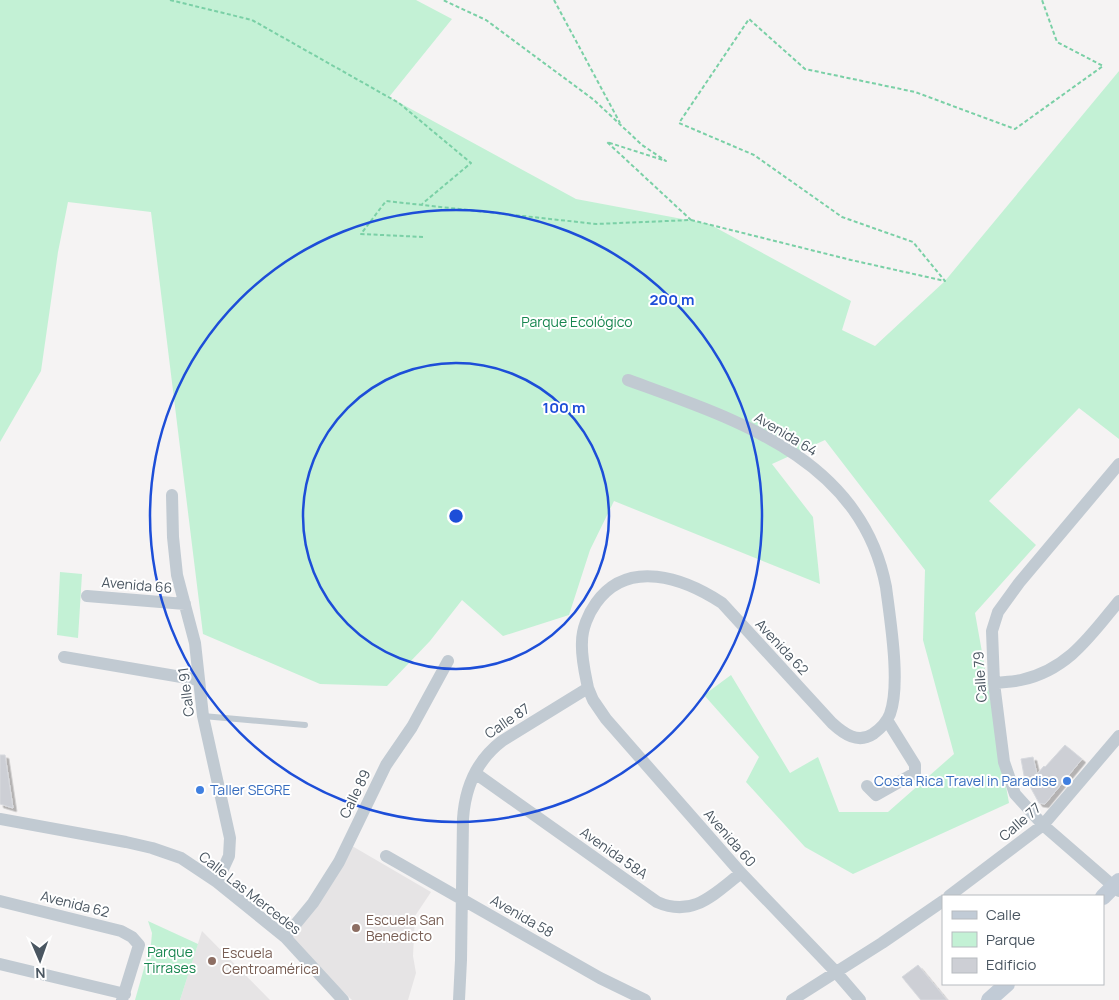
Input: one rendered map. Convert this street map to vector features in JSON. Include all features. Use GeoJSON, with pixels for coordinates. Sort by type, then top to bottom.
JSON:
{"type":"FeatureCollection","features":[{"type":"Feature","properties":{"kind":"main road"},"geometry":{"type":"LineString","coordinates":[[989,1000],[1006,985]]}},
{"type":"Feature","properties":{"kind":"street","name":"Avenida 64"},"geometry":{"type":"LineString","coordinates":[[628,380],[722,415],[794,453],[826,477],[852,506],[875,547],[886,587],[895,687],[890,715],[887,720]]}},
{"type":"Feature","properties":{"kind":"street","name":"Calle 79"},"geometry":{"type":"LineString","coordinates":[[1114,889],[1043,825],[1015,794],[1004,762],[994,684],[992,631],[998,612],[1019,583],[1119,464]]}},
{"type":"Feature","properties":{"kind":"street","name":"Calle 91"},"geometry":{"type":"LineString","coordinates":[[172,495],[177,575],[195,643],[203,716],[230,838],[229,856],[217,882]]}},
{"type":"Feature","properties":{"kind":"street","name":"Avenida 62"},"geometry":{"type":"LineString","coordinates":[[588,688],[582,658],[582,641],[586,620],[603,592],[615,584],[629,579],[646,576],[670,578],[705,592],[722,603],[843,733],[852,737],[869,737],[887,720]]}},
{"type":"Feature","properties":{"kind":"street","name":"Avenida 66"},"geometry":{"type":"LineString","coordinates":[[87,596],[185,604]]}},
{"type":"Feature","properties":{"kind":"street"},"geometry":{"type":"LineString","coordinates":[[994,684],[1030,677],[1069,658],[1081,648],[1119,601]]}},
{"type":"Feature","properties":{"kind":"street"},"geometry":{"type":"LineString","coordinates":[[64,657],[200,680]]}},
{"type":"Feature","properties":{"kind":"street","name":"Calle 89"},"geometry":{"type":"LineString","coordinates":[[285,937],[313,903],[339,862],[386,765],[412,727],[448,661]]}},
{"type":"Feature","properties":{"kind":"street","name":"Calle 87"},"geometry":{"type":"LineString","coordinates":[[458,1000],[461,960],[464,804],[468,789],[475,774],[492,748],[588,688]]}},
{"type":"Feature","properties":{"kind":"street","name":"Avenida 60"},"geometry":{"type":"LineString","coordinates":[[588,688],[593,700],[606,719],[741,873],[835,971],[860,1000]]}},
{"type":"Feature","properties":{"kind":"street"},"geometry":{"type":"LineString","coordinates":[[867,786],[876,795],[915,773],[916,765],[887,720]]}},
{"type":"Feature","properties":{"kind":"street","name":"Calle 77"},"geometry":{"type":"LineString","coordinates":[[950,895],[1043,825],[1119,736]]}},
{"type":"Feature","properties":{"kind":"street","name":"Avenida 58A"},"geometry":{"type":"LineString","coordinates":[[475,774],[657,902],[666,906],[688,908],[700,904],[741,873]]}},
{"type":"Feature","properties":{"kind":"street","name":"Calle Las Mercedes"},"geometry":{"type":"LineString","coordinates":[[0,819],[152,848],[181,858],[217,882],[285,937],[343,1000]]}},
{"type":"Feature","properties":{"kind":"street","name":"Avenida 58"},"geometry":{"type":"LineString","coordinates":[[386,856],[600,978],[645,1000]]}},
{"type":"Feature","properties":{"kind":"street","name":"Avenida 62"},"geometry":{"type":"LineString","coordinates":[[0,900],[121,931],[132,937],[139,945],[123,997]]}},
{"type":"Feature","properties":{"kind":"street"},"geometry":{"type":"LineString","coordinates":[[792,1000],[882,943],[942,902]]}},
{"type":"Feature","properties":{"kind":"street"},"geometry":{"type":"LineString","coordinates":[[0,964],[123,997]]}},
{"type":"Feature","properties":{"kind":"lane"},"geometry":{"type":"LineString","coordinates":[[203,716],[305,725]]}},
{"type":"Feature","properties":{"kind":"path"},"geometry":{"type":"LineString","coordinates":[[170,0],[252,20],[400,103],[471,163],[422,205]]}},
{"type":"Feature","properties":{"kind":"path"},"geometry":{"type":"LineString","coordinates":[[442,0],[486,20],[594,100],[642,145],[666,161],[608,142],[691,220]]}},
{"type":"Feature","properties":{"kind":"path"},"geometry":{"type":"LineString","coordinates":[[554,0],[621,126]]}},
{"type":"Feature","properties":{"kind":"path"},"geometry":{"type":"LineString","coordinates":[[423,237],[361,234],[386,201],[596,224],[691,220],[842,258],[945,281],[913,242],[842,218],[754,155],[679,123],[749,19],[805,69],[915,92],[1015,129],[1103,66],[1057,42],[1042,0]]}},
{"type":"Feature","properties":{"kind":"shaded area","name":"Escuela San Benedicto"},"geometry":{"type":"Polygon","coordinates":[[[347,843],[431,892],[415,916],[413,956],[416,973],[408,1000],[352,1000],[288,940],[347,843]]]}},
{"type":"Feature","properties":{"kind":"shaded area","name":"Escuela Centroamérica"},"geometry":{"type":"Polygon","coordinates":[[[202,931],[270,1000],[180,1000],[202,931]]]}},
{"type":"Feature","properties":{"kind":"green space","name":"Parque Ecológico"},"geometry":{"type":"Polygon","coordinates":[[[0,0],[416,0],[452,19],[389,97],[576,199],[709,224],[851,301],[842,330],[875,346],[945,281],[1119,71],[1119,439],[1079,408],[989,501],[1036,545],[975,613],[1009,803],[853,874],[805,847],[746,782],[759,757],[704,695],[731,675],[790,773],[818,757],[839,812],[888,812],[954,754],[923,640],[925,570],[825,440],[772,464],[813,517],[820,584],[614,501],[590,550],[569,615],[503,636],[462,600],[430,641],[387,686],[320,684],[203,634],[151,212],[68,202],[58,252],[41,371],[0,442],[0,0]]]}},
{"type":"Feature","properties":{"kind":"green space"},"geometry":{"type":"Polygon","coordinates":[[[60,572],[82,574],[78,638],[57,635],[60,572]]]}},
{"type":"Feature","properties":{"kind":"green space","name":"Parque Tirrases"},"geometry":{"type":"Polygon","coordinates":[[[148,921],[198,944],[180,1000],[135,1000],[151,944],[152,933],[148,921]]]}},
{"type":"Feature","properties":{"kind":"building"},"geometry":{"type":"Polygon","coordinates":[[[1065,745],[1082,759],[1045,804],[1039,803],[1027,781],[1025,781],[1021,759],[1033,757],[1037,774],[1065,745]]]}},
{"type":"Feature","properties":{"kind":"building"},"geometry":{"type":"Polygon","coordinates":[[[0,755],[5,755],[13,808],[0,804],[0,755]]]}},
{"type":"Feature","properties":{"kind":"building"},"geometry":{"type":"Polygon","coordinates":[[[918,965],[947,1000],[921,1000],[902,977],[918,965]]]}},
{"type":"Feature","properties":{"kind":"place","name":"Costa Rica Travel in Paradise"},"geometry":{"type":"Point","coordinates":[1067,781]}},
{"type":"Feature","properties":{"kind":"place","name":"Taller SEGRE"},"geometry":{"type":"Point","coordinates":[200,790]}},
{"type":"Feature","properties":{"kind":"place","name":"Escuela San Benedicto"},"geometry":{"type":"Point","coordinates":[356,928]}},
{"type":"Feature","properties":{"kind":"place","name":"Escuela Centroamérica"},"geometry":{"type":"Point","coordinates":[212,961]}}]}
